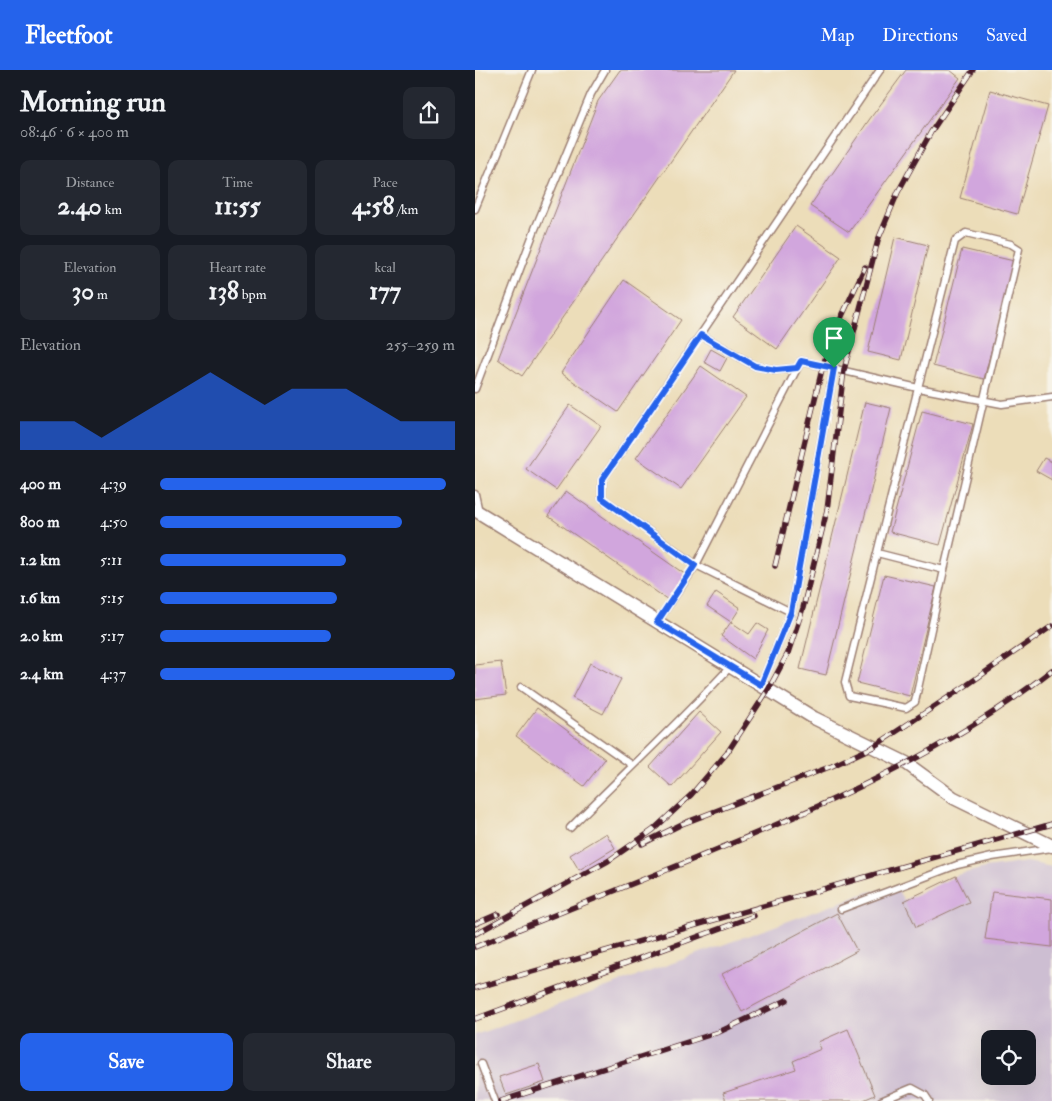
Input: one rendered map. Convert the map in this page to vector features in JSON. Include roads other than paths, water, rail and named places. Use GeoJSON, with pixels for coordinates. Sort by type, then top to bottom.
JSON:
{"type":"FeatureCollection","features":[{"type":"Feature","properties":{"kind":"street"},"geometry":{"type":"LineString","coordinates":[[477,512],[814,718],[906,763],[954,798],[1052,847]]}},
{"type":"Feature","properties":{"kind":"lane"},"geometry":{"type":"LineString","coordinates":[[475,209],[532,70]]}},
{"type":"Feature","properties":{"kind":"lane"},"geometry":{"type":"LineString","coordinates":[[475,389],[539,220],[591,94],[605,70]]}},
{"type":"Feature","properties":{"kind":"lane"},"geometry":{"type":"LineString","coordinates":[[791,612],[695,565],[602,498],[602,480],[880,70]]}},
{"type":"Feature","properties":{"kind":"lane"},"geometry":{"type":"LineString","coordinates":[[966,233],[1011,244],[1019,249],[915,702],[906,708],[849,696],[845,682],[919,388],[955,241],[966,233]]}},
{"type":"Feature","properties":{"kind":"lane"},"geometry":{"type":"LineString","coordinates":[[701,335],[755,366],[776,370],[797,368]]}},
{"type":"Feature","properties":{"kind":"lane"},"geometry":{"type":"LineString","coordinates":[[657,622],[695,565],[801,361],[919,388],[1001,404],[1052,397]]}},
{"type":"Feature","properties":{"kind":"lane"},"geometry":{"type":"LineString","coordinates":[[761,685],[791,612],[834,368]]}},
{"type":"Feature","properties":{"kind":"lane"},"geometry":{"type":"LineString","coordinates":[[475,494],[477,512]]}},
{"type":"Feature","properties":{"kind":"lane"},"geometry":{"type":"LineString","coordinates":[[877,553],[944,570]]}},
{"type":"Feature","properties":{"kind":"lane"},"geometry":{"type":"LineString","coordinates":[[570,828],[632,765],[689,712],[730,667]]}},
{"type":"Feature","properties":{"kind":"lane"},"geometry":{"type":"LineString","coordinates":[[521,687],[632,765]]}},
{"type":"Feature","properties":{"kind":"lane"},"geometry":{"type":"LineString","coordinates":[[841,909],[957,865],[1052,847]]}},
{"type":"Feature","properties":{"kind":"lane"},"geometry":{"type":"LineString","coordinates":[[481,1064],[495,1101]]}},
{"type":"Feature","properties":{"kind":"lane"},"geometry":{"type":"LineString","coordinates":[[881,1101],[912,1088],[925,1095],[929,1101]]}},
{"type":"Feature","properties":{"kind":"railway"},"geometry":{"type":"LineString","coordinates":[[475,934],[608,861],[653,830],[691,795],[727,753],[768,690],[788,653],[803,608],[827,510],[844,370],[878,240],[898,192],[931,132],[973,70]]}},
{"type":"Feature","properties":{"kind":"railway"},"geometry":{"type":"LineString","coordinates":[[775,566],[823,365],[835,331],[865,267]]}},
{"type":"Feature","properties":{"kind":"railway"},"geometry":{"type":"LineString","coordinates":[[642,844],[682,824],[832,766],[873,747],[1052,626]]}},
{"type":"Feature","properties":{"kind":"railway"},"geometry":{"type":"LineString","coordinates":[[475,947],[736,842],[831,801],[923,754],[967,729],[1011,701],[1052,670]]}},
{"type":"Feature","properties":{"kind":"railway"},"geometry":{"type":"LineString","coordinates":[[475,988],[1052,824]]}},
{"type":"Feature","properties":{"kind":"railway"},"geometry":{"type":"LineString","coordinates":[[475,924],[498,914]]}},
{"type":"Feature","properties":{"kind":"railway"},"geometry":{"type":"LineString","coordinates":[[475,1019],[754,916]]}},
{"type":"Feature","properties":{"kind":"railway"},"geometry":{"type":"LineString","coordinates":[[501,1101],[719,1032],[787,1000]]}}]}
